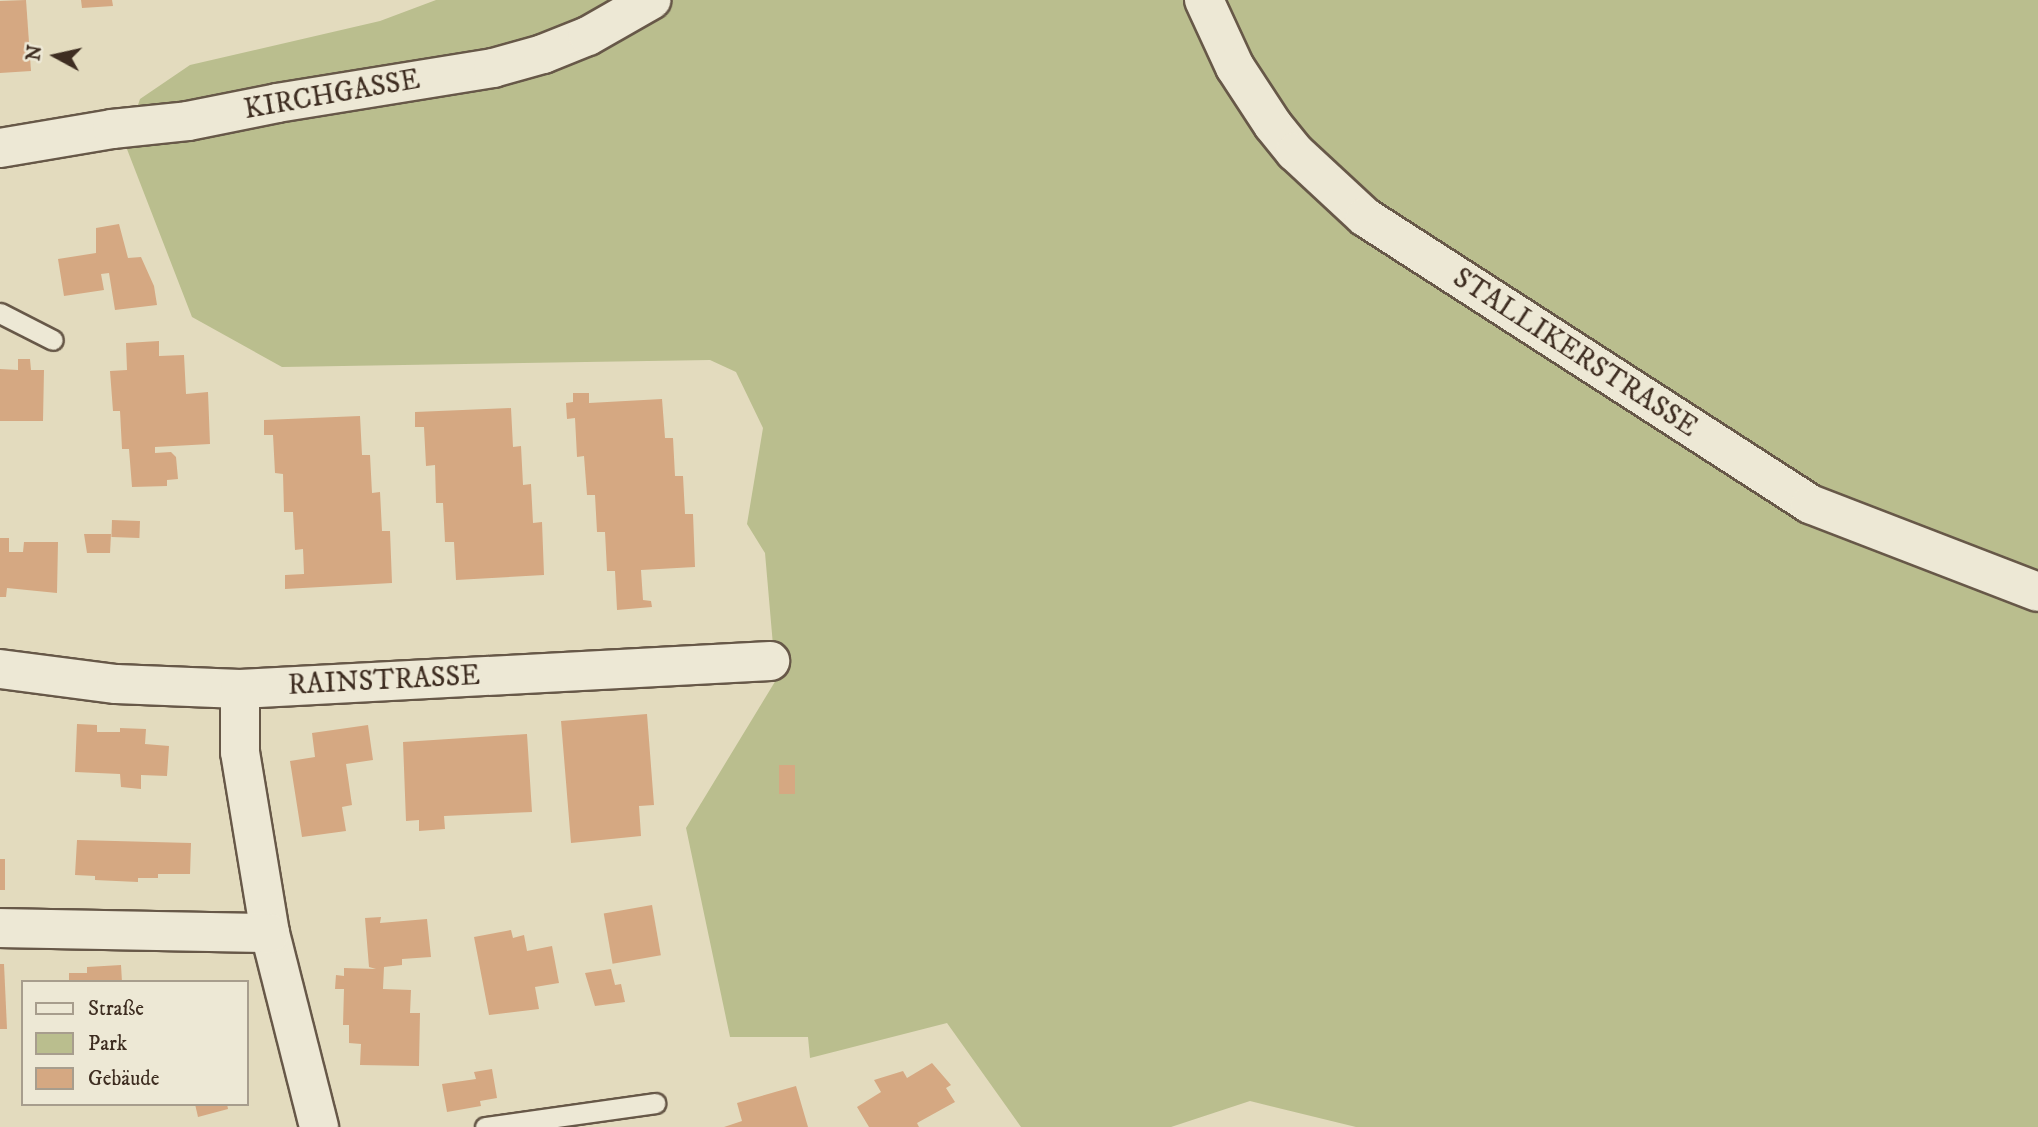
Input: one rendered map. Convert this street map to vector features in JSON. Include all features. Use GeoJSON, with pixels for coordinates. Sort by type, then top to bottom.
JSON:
{"type":"FeatureCollection","features":[{"type":"Feature","properties":{"kind":"street","name":"KIRCHGASSE"},"geometry":{"type":"LineString","coordinates":[[0,148],[112,129],[188,121],[277,103],[493,68],[543,54],[588,36],[651,0]]}},
{"type":"Feature","properties":{"kind":"street","name":"STALLIKERSTRASSE"},"geometry":{"type":"LineString","coordinates":[[1204,0],[1235,67],[1273,125],[1294,152],[1365,217],[1810,504],[1851,523],[2038,592]]}},
{"type":"Feature","properties":{"kind":"street","name":"RAINSTRASSE"},"geometry":{"type":"LineString","coordinates":[[0,668],[116,684],[240,689],[770,661]]}},
{"type":"Feature","properties":{"kind":"street"},"geometry":{"type":"LineString","coordinates":[[240,689],[240,752],[270,933],[319,1127]]}},
{"type":"Feature","properties":{"kind":"street"},"geometry":{"type":"LineString","coordinates":[[0,928],[270,933]]}},
{"type":"Feature","properties":{"kind":"lane"},"geometry":{"type":"LineString","coordinates":[[0,313],[53,340]]}},
{"type":"Feature","properties":{"kind":"lane"},"geometry":{"type":"LineString","coordinates":[[485,1127],[655,1103]]}},
{"type":"Feature","properties":{"kind":"green space"},"geometry":{"type":"Polygon","coordinates":[[[436,0],[2038,0],[2038,1127],[1356,1127],[1250,1101],[1171,1127],[1021,1127],[947,1023],[810,1058],[808,1037],[730,1037],[686,828],[776,680],[765,553],[747,524],[763,428],[736,372],[710,360],[282,367],[192,317],[125,144],[140,99],[190,65],[380,21],[436,0]]]}},
{"type":"Feature","properties":{"kind":"building"},"geometry":{"type":"Polygon","coordinates":[[[26,0],[31,71],[0,73],[0,1],[26,0]]]}},
{"type":"Feature","properties":{"kind":"building"},"geometry":{"type":"Polygon","coordinates":[[[81,0],[112,0],[113,6],[82,8],[81,0]]]}},
{"type":"Feature","properties":{"kind":"building"},"geometry":{"type":"Polygon","coordinates":[[[119,224],[128,258],[141,257],[154,286],[157,305],[115,310],[109,273],[101,274],[104,290],[64,296],[58,259],[96,253],[96,228],[119,224]]]}},
{"type":"Feature","properties":{"kind":"building"},"geometry":{"type":"Polygon","coordinates":[[[159,341],[159,356],[184,355],[186,394],[208,392],[210,444],[155,447],[155,453],[171,452],[176,457],[178,479],[167,480],[167,486],[132,487],[129,449],[122,449],[120,411],[113,411],[110,371],[127,370],[126,343],[159,341]]]}},
{"type":"Feature","properties":{"kind":"building"},"geometry":{"type":"Polygon","coordinates":[[[18,359],[30,359],[31,370],[44,370],[43,421],[0,421],[0,369],[18,370],[18,359]]]}},
{"type":"Feature","properties":{"kind":"building"},"geometry":{"type":"Polygon","coordinates":[[[573,393],[589,393],[589,403],[662,399],[665,438],[673,438],[675,476],[683,476],[685,514],[693,514],[695,567],[641,570],[643,600],[651,601],[652,607],[617,610],[615,571],[607,571],[605,532],[597,532],[595,495],[587,495],[584,456],[577,457],[575,418],[567,419],[566,403],[573,402],[573,393]]]}},
{"type":"Feature","properties":{"kind":"building"},"geometry":{"type":"Polygon","coordinates":[[[511,408],[513,447],[521,446],[523,485],[531,484],[533,523],[542,522],[544,575],[456,580],[454,542],[445,542],[443,503],[436,503],[435,465],[426,466],[424,427],[415,427],[415,412],[511,408]]]}},
{"type":"Feature","properties":{"kind":"building"},"geometry":{"type":"Polygon","coordinates":[[[360,416],[362,455],[370,455],[372,493],[380,492],[382,531],[390,531],[392,583],[285,589],[285,575],[304,574],[303,549],[295,550],[293,512],[284,512],[283,474],[275,473],[273,435],[264,435],[264,420],[360,416]]]}},
{"type":"Feature","properties":{"kind":"building"},"geometry":{"type":"Polygon","coordinates":[[[112,520],[140,521],[139,538],[111,537],[112,520]]]}},
{"type":"Feature","properties":{"kind":"building"},"geometry":{"type":"Polygon","coordinates":[[[84,534],[111,534],[110,553],[87,553],[84,534]]]}},
{"type":"Feature","properties":{"kind":"building"},"geometry":{"type":"Polygon","coordinates":[[[0,538],[9,538],[9,552],[23,552],[24,542],[58,542],[57,593],[7,588],[6,597],[0,597],[0,538]]]}},
{"type":"Feature","properties":{"kind":"building"},"geometry":{"type":"Polygon","coordinates":[[[647,714],[654,805],[639,806],[641,836],[571,843],[561,721],[647,714]]]}},
{"type":"Feature","properties":{"kind":"building"},"geometry":{"type":"Polygon","coordinates":[[[77,724],[97,725],[97,732],[120,732],[120,728],[146,729],[145,744],[169,746],[167,776],[141,775],[141,789],[121,787],[120,774],[75,772],[77,724]]]}},
{"type":"Feature","properties":{"kind":"building"},"geometry":{"type":"Polygon","coordinates":[[[368,725],[373,760],[346,764],[352,805],[342,807],[346,831],[302,837],[290,761],[315,757],[312,733],[368,725]]]}},
{"type":"Feature","properties":{"kind":"building"},"geometry":{"type":"Polygon","coordinates":[[[527,734],[532,812],[444,816],[445,829],[419,831],[419,820],[406,821],[403,742],[527,734]]]}},
{"type":"Feature","properties":{"kind":"building"},"geometry":{"type":"Polygon","coordinates":[[[779,765],[795,765],[795,794],[779,794],[779,765]]]}},
{"type":"Feature","properties":{"kind":"building"},"geometry":{"type":"Polygon","coordinates":[[[77,840],[191,843],[190,874],[158,874],[158,878],[138,878],[138,882],[95,880],[95,876],[75,875],[77,840]]]}},
{"type":"Feature","properties":{"kind":"building"},"geometry":{"type":"Polygon","coordinates":[[[0,859],[5,859],[5,890],[0,890],[0,859]]]}},
{"type":"Feature","properties":{"kind":"building"},"geometry":{"type":"Polygon","coordinates":[[[652,905],[661,955],[613,964],[604,914],[652,905]]]}},
{"type":"Feature","properties":{"kind":"building"},"geometry":{"type":"Polygon","coordinates":[[[381,917],[380,923],[427,919],[431,957],[402,959],[402,965],[384,967],[383,989],[411,990],[410,1013],[420,1013],[419,1066],[360,1065],[361,1044],[349,1043],[349,1025],[343,1025],[344,989],[335,989],[336,975],[344,976],[344,968],[376,969],[369,967],[365,918],[381,917]]]}},
{"type":"Feature","properties":{"kind":"building"},"geometry":{"type":"Polygon","coordinates":[[[511,930],[513,938],[524,935],[527,951],[552,946],[559,983],[535,987],[539,1009],[489,1015],[474,937],[511,930]]]}},
{"type":"Feature","properties":{"kind":"building"},"geometry":{"type":"Polygon","coordinates":[[[0,964],[4,964],[7,1029],[0,1029],[0,964]]]}},
{"type":"Feature","properties":{"kind":"building"},"geometry":{"type":"Polygon","coordinates":[[[121,965],[122,980],[69,980],[69,973],[87,973],[87,967],[121,965]]]}},
{"type":"Feature","properties":{"kind":"building"},"geometry":{"type":"Polygon","coordinates":[[[611,969],[615,985],[621,984],[625,1002],[595,1006],[585,973],[611,969]]]}},
{"type":"Feature","properties":{"kind":"building"},"geometry":{"type":"Polygon","coordinates":[[[932,1063],[951,1085],[946,1088],[955,1102],[917,1123],[919,1127],[869,1127],[857,1107],[881,1092],[874,1080],[903,1071],[907,1078],[932,1063]]]}},
{"type":"Feature","properties":{"kind":"building"},"geometry":{"type":"Polygon","coordinates":[[[492,1069],[497,1098],[480,1101],[481,1106],[447,1112],[442,1084],[476,1079],[474,1072],[492,1069]]]}},
{"type":"Feature","properties":{"kind":"building"},"geometry":{"type":"Polygon","coordinates":[[[796,1086],[808,1127],[724,1127],[742,1121],[737,1103],[796,1086]]]}},
{"type":"Feature","properties":{"kind":"building"},"geometry":{"type":"Polygon","coordinates":[[[195,1106],[227,1106],[228,1109],[198,1117],[195,1106]]]}}]}
